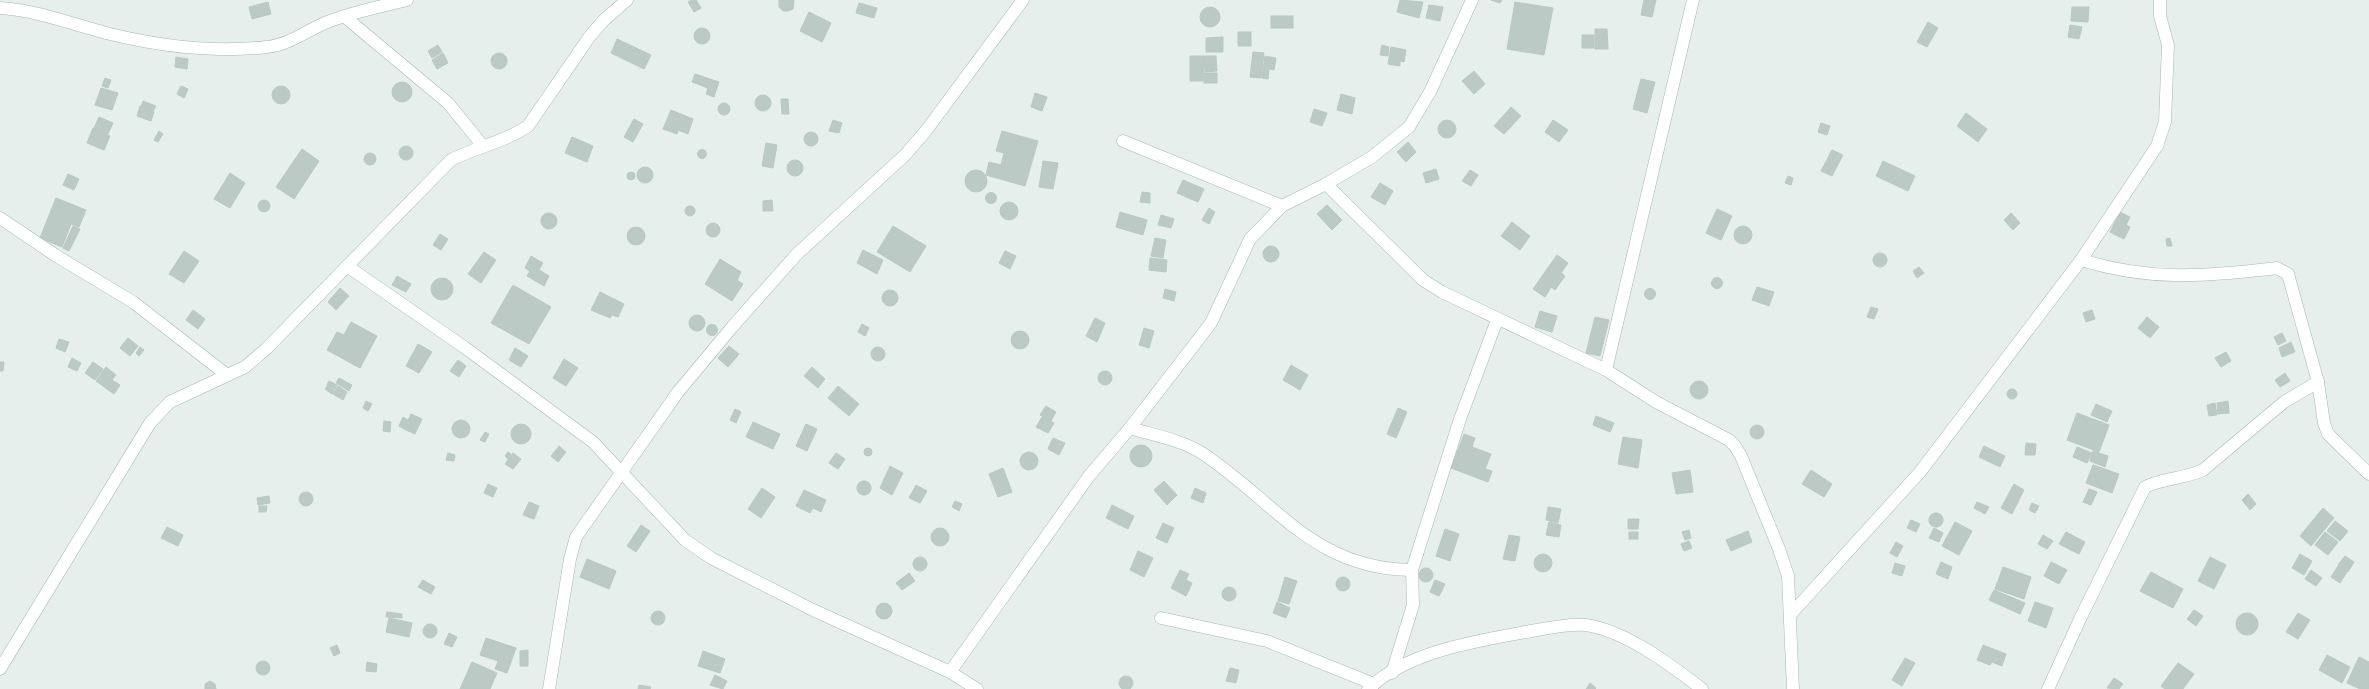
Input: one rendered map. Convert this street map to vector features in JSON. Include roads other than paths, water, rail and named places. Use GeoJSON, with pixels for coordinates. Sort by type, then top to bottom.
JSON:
{"type":"FeatureCollection","features":[{"type":"Feature","properties":{"kind":"street"},"geometry":{"type":"LineString","coordinates":[[0,8],[34,13],[106,33],[154,44],[197,49],[279,46],[326,23],[407,0]]}},
{"type":"Feature","properties":{"kind":"street"},"geometry":{"type":"LineString","coordinates":[[0,669],[150,423],[170,402],[245,367],[266,349],[451,160],[483,146],[517,134],[528,126],[590,36],[604,20],[627,0]]}},
{"type":"Feature","properties":{"kind":"street"},"geometry":{"type":"LineString","coordinates":[[549,689],[570,559],[576,537],[623,473],[678,392],[733,326],[797,254],[905,155],[926,132],[1024,0]]}},
{"type":"Feature","properties":{"kind":"street"},"geometry":{"type":"LineString","coordinates":[[950,672],[1089,476],[1130,428],[1211,323],[1250,239],[1282,206],[1326,184],[1372,158],[1409,127],[1430,92],[1472,0]]}},
{"type":"Feature","properties":{"kind":"street"},"geometry":{"type":"LineString","coordinates":[[1606,370],[1693,0]]}},
{"type":"Feature","properties":{"kind":"street"},"geometry":{"type":"LineString","coordinates":[[1791,614],[1920,472],[2081,260],[2157,146],[2165,122],[2168,45],[2160,16],[2160,0]]}},
{"type":"Feature","properties":{"kind":"street"},"geometry":{"type":"LineString","coordinates":[[345,17],[448,103],[483,146]]}},
{"type":"Feature","properties":{"kind":"street"},"geometry":{"type":"LineString","coordinates":[[1124,141],[1282,206]]}},
{"type":"Feature","properties":{"kind":"street"},"geometry":{"type":"LineString","coordinates":[[1326,184],[1423,280],[1442,292],[1497,320],[1606,370],[1656,402],[1729,440],[1735,446],[1779,549],[1788,576],[1791,614],[1793,689]]}},
{"type":"Feature","properties":{"kind":"street"},"geometry":{"type":"LineString","coordinates":[[0,218],[55,255],[133,302],[227,376]]}},
{"type":"Feature","properties":{"kind":"street"},"geometry":{"type":"LineString","coordinates":[[2081,260],[2109,269],[2144,274],[2196,276],[2277,268],[2284,270],[2288,274],[2318,382],[2324,423],[2328,434],[2369,474]]}},
{"type":"Feature","properties":{"kind":"street"},"geometry":{"type":"LineString","coordinates":[[347,266],[464,347],[593,442],[685,540],[711,558],[813,610],[950,672],[971,687]]}},
{"type":"Feature","properties":{"kind":"street"},"geometry":{"type":"LineString","coordinates":[[1392,673],[1413,605],[1412,570],[1460,419],[1497,320]]}},
{"type":"Feature","properties":{"kind":"street"},"geometry":{"type":"LineString","coordinates":[[2048,689],[2080,619],[2145,487],[2155,482],[2187,478],[2203,470],[2284,402],[2318,382]]}},
{"type":"Feature","properties":{"kind":"street"},"geometry":{"type":"LineString","coordinates":[[1130,428],[1201,452],[1268,504],[1300,533],[1319,546],[1363,564],[1386,570],[1412,570]]}},
{"type":"Feature","properties":{"kind":"street"},"geometry":{"type":"LineString","coordinates":[[1161,618],[1267,641],[1371,686],[1392,673],[1430,654],[1472,641],[1544,628],[1586,625],[1613,634],[1662,658],[1702,689]]}}]}
